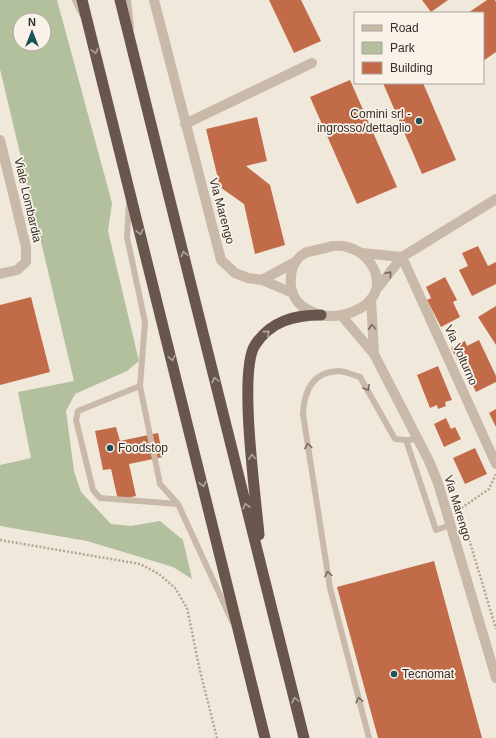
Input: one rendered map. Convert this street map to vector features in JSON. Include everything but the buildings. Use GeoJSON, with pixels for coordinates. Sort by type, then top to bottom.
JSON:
{"type":"FeatureCollection","features":[{"type":"Feature","properties":{"kind":"highway"},"geometry":{"type":"LineString","coordinates":[[82,0],[265,738]]}},
{"type":"Feature","properties":{"kind":"highway"},"geometry":{"type":"LineString","coordinates":[[120,0],[304,738]]}},
{"type":"Feature","properties":{"kind":"highway"},"geometry":{"type":"LineString","coordinates":[[262,565],[247,388],[250,361],[254,346],[278,324],[302,315],[321,316]]}},
{"type":"Feature","properties":{"kind":"street","name":"Via Marengo"},"geometry":{"type":"LineString","coordinates":[[154,0],[221,260],[235,273],[248,278],[262,280],[293,293]]}},
{"type":"Feature","properties":{"kind":"street"},"geometry":{"type":"LineString","coordinates":[[185,124],[312,63]]}},
{"type":"Feature","properties":{"kind":"street","name":"Viale Lombardia"},"geometry":{"type":"LineString","coordinates":[[0,140],[26,247],[26,262],[17,270],[0,274]]}},
{"type":"Feature","properties":{"kind":"street"},"geometry":{"type":"LineString","coordinates":[[295,262],[292,270],[293,293],[300,304],[321,316],[341,315],[363,307],[402,257],[496,199]]}},
{"type":"Feature","properties":{"kind":"street"},"geometry":{"type":"LineString","coordinates":[[262,280],[295,262],[305,254],[332,246],[347,246],[362,253],[402,257]]}},
{"type":"Feature","properties":{"kind":"street"},"geometry":{"type":"LineString","coordinates":[[362,253],[371,264],[377,277],[373,295]]}},
{"type":"Feature","properties":{"kind":"street","name":"Via Volturno"},"geometry":{"type":"LineString","coordinates":[[402,257],[496,464]]}},
{"type":"Feature","properties":{"kind":"street","name":"Via Marengo"},"geometry":{"type":"LineString","coordinates":[[373,295],[374,354]]}},
{"type":"Feature","properties":{"kind":"street","name":"Via Marengo"},"geometry":{"type":"LineString","coordinates":[[341,315],[374,354],[418,439],[438,483],[496,678]]}},
{"type":"Feature","properties":{"kind":"lane"},"geometry":{"type":"LineString","coordinates":[[75,0],[90,32]]}},
{"type":"Feature","properties":{"kind":"lane"},"geometry":{"type":"LineString","coordinates":[[128,0],[135,57]]}},
{"type":"Feature","properties":{"kind":"lane"},"geometry":{"type":"LineString","coordinates":[[130,192],[127,237],[145,322],[140,386],[160,484],[178,504],[242,644]]}},
{"type":"Feature","properties":{"kind":"lane"},"geometry":{"type":"LineString","coordinates":[[369,738],[330,588],[304,414],[304,399],[308,388],[321,375],[339,371],[360,377],[395,439],[418,439]]}},
{"type":"Feature","properties":{"kind":"lane"},"geometry":{"type":"LineString","coordinates":[[140,386],[78,411],[76,420],[92,490],[100,498],[178,504]]}},
{"type":"Feature","properties":{"kind":"lane"},"geometry":{"type":"LineString","coordinates":[[406,440],[436,530],[450,525]]}},
{"type":"Feature","properties":{"kind":"path"},"geometry":{"type":"LineString","coordinates":[[496,474],[489,489],[460,509],[496,629]]}},
{"type":"Feature","properties":{"kind":"path"},"geometry":{"type":"LineString","coordinates":[[0,540],[140,564],[159,574],[175,588],[187,608],[200,671],[217,738]]}},
{"type":"Feature","properties":{"kind":"green space"},"geometry":{"type":"Polygon","coordinates":[[[0,0],[57,0],[112,203],[108,231],[139,361],[127,371],[75,394],[66,411],[74,471],[81,492],[111,524],[131,526],[160,521],[183,540],[192,579],[173,567],[87,541],[0,526],[0,465],[31,458],[18,392],[74,381],[0,69],[0,0]]]}},
{"type":"Feature","properties":{"kind":"place","name":"Comini srl - ingrosso/dettaglio"},"geometry":{"type":"Point","coordinates":[419,121]}},
{"type":"Feature","properties":{"kind":"place","name":"Foodstop"},"geometry":{"type":"Point","coordinates":[110,448]}},
{"type":"Feature","properties":{"kind":"place","name":"Tecnomat"},"geometry":{"type":"Point","coordinates":[394,674]}}]}
